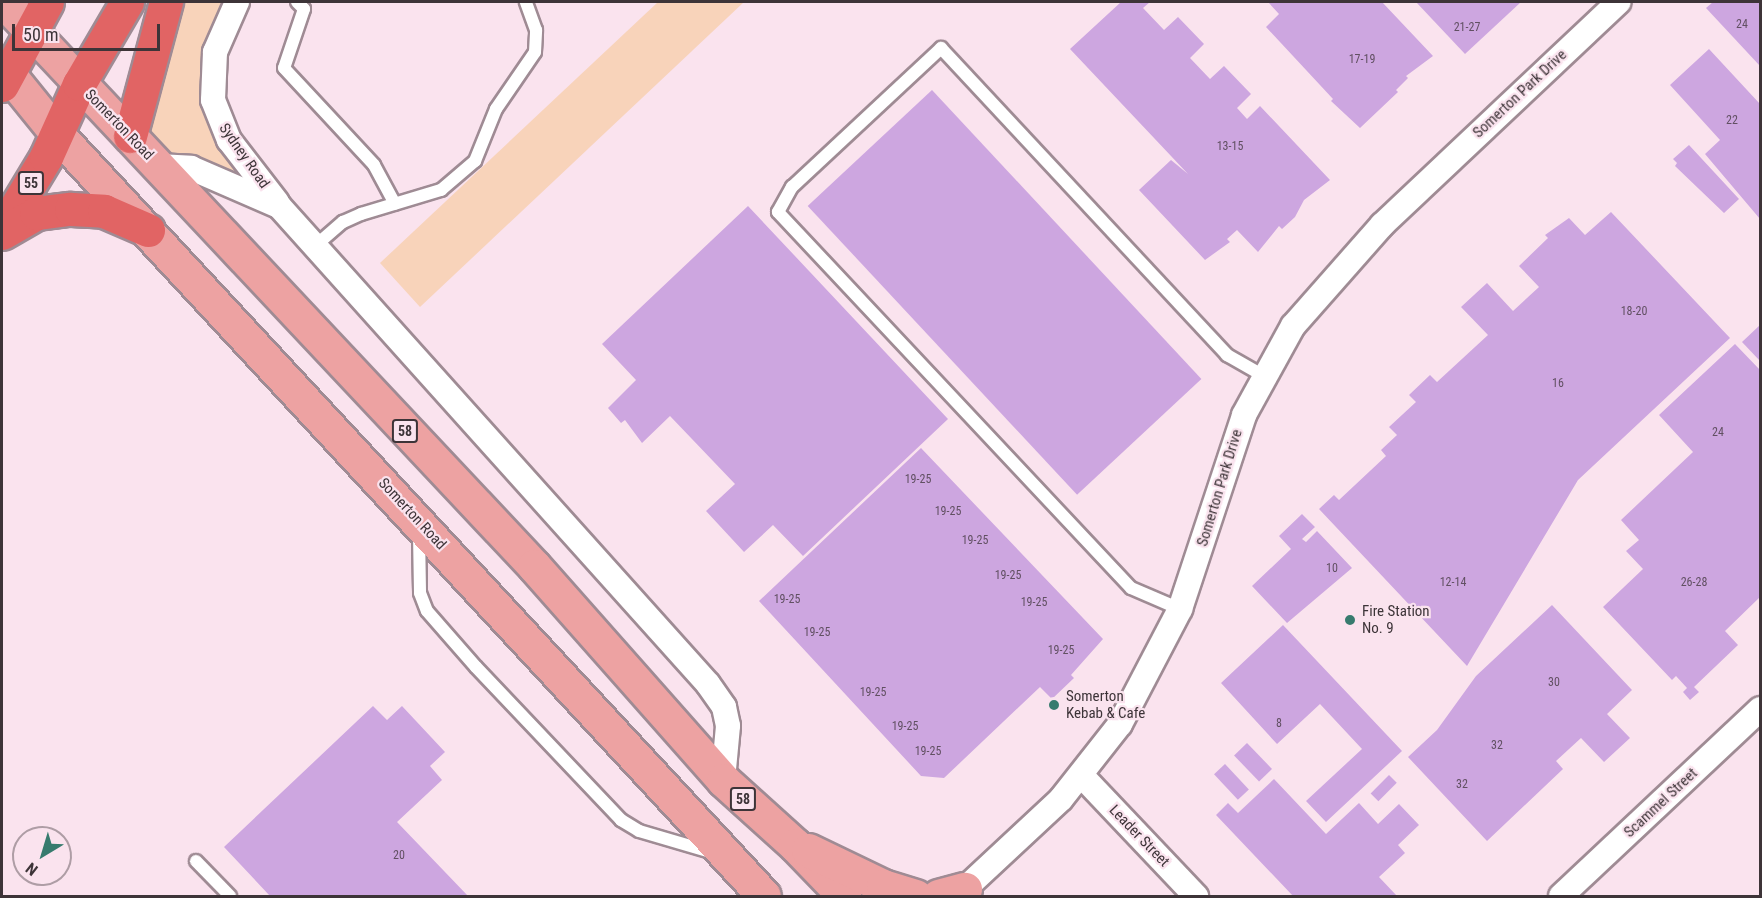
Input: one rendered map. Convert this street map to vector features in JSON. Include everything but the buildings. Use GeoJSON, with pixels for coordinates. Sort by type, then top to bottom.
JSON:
{"type":"FeatureCollection","features":[{"type":"Feature","properties":{"kind":"highway"},"geometry":{"type":"LineString","coordinates":[[4,75],[47,2]]}},
{"type":"Feature","properties":{"kind":"highway","name":"55"},"geometry":{"type":"LineString","coordinates":[[2,231],[57,134],[79,84],[127,2]]}},
{"type":"Feature","properties":{"kind":"highway"},"geometry":{"type":"LineString","coordinates":[[130,136],[166,2]]}},
{"type":"Feature","properties":{"kind":"highway"},"geometry":{"type":"LineString","coordinates":[[2,231],[36,213],[71,208],[104,210],[148,230]]}},
{"type":"Feature","properties":{"kind":"main road","name":"58"},"geometry":{"type":"LineString","coordinates":[[4,2],[79,84]]}},
{"type":"Feature","properties":{"kind":"main road","name":"Somerton Road"},"geometry":{"type":"LineString","coordinates":[[4,75],[418,519],[764,897]]}},
{"type":"Feature","properties":{"kind":"main road","name":"Somerton Road"},"geometry":{"type":"LineString","coordinates":[[79,84],[534,566],[723,780],[795,844],[844,897]]}},
{"type":"Feature","properties":{"kind":"main road"},"geometry":{"type":"LineString","coordinates":[[795,844],[883,886],[915,897]]}},
{"type":"Feature","properties":{"kind":"street","name":"Sydney Road"},"geometry":{"type":"LineString","coordinates":[[237,2],[215,52],[213,100],[229,140],[279,206]]}},
{"type":"Feature","properties":{"kind":"street","name":"Somerton Park Drive"},"geometry":{"type":"LineString","coordinates":[[953,894],[1082,776],[1120,724],[1180,609],[1224,467],[1264,376],[1293,326],[1382,225],[1619,2]]}},
{"type":"Feature","properties":{"kind":"street","name":"Somerton Road"},"geometry":{"type":"LineString","coordinates":[[158,166],[191,168],[279,206],[708,684],[724,707],[728,726],[723,780]]}},
{"type":"Feature","properties":{"kind":"street","name":"Scammel Street"},"geometry":{"type":"LineString","coordinates":[[1561,897],[1761,709]]}},
{"type":"Feature","properties":{"kind":"street","name":"Leader Street"},"geometry":{"type":"LineString","coordinates":[[1082,776],[1196,897]]}},
{"type":"Feature","properties":{"kind":"lane"},"geometry":{"type":"LineString","coordinates":[[297,2],[304,9],[284,68],[374,165],[395,204]]}},
{"type":"Feature","properties":{"kind":"lane"},"geometry":{"type":"LineString","coordinates":[[315,246],[343,222],[441,190],[479,154],[496,109],[535,52],[536,30],[526,2]]}},
{"type":"Feature","properties":{"kind":"lane"},"geometry":{"type":"LineString","coordinates":[[1180,609],[1131,588],[778,212],[792,187],[940,48],[1227,355],[1264,376]]}},
{"type":"Feature","properties":{"kind":"lane"},"geometry":{"type":"LineString","coordinates":[[418,519],[420,593],[435,623],[621,820],[639,831],[726,857]]}},
{"type":"Feature","properties":{"kind":"lane"},"geometry":{"type":"LineString","coordinates":[[196,861],[230,897]]}},
{"type":"Feature","properties":{"kind":"shaded area"},"geometry":{"type":"Polygon","coordinates":[[[178,2],[222,2],[202,49],[201,105],[218,146],[254,181],[173,155],[152,137],[147,124],[178,2]]]}},
{"type":"Feature","properties":{"kind":"shaded area"},"geometry":{"type":"Polygon","coordinates":[[[658,2],[744,2],[420,307],[380,263],[658,2]]]}},
{"type":"Feature","properties":{"kind":"place","name":"Fire Station No. 9"},"geometry":{"type":"Point","coordinates":[1350,620]}},
{"type":"Feature","properties":{"kind":"place","name":"Somerton Kebab & Cafe"},"geometry":{"type":"Point","coordinates":[1054,705]}}]}
